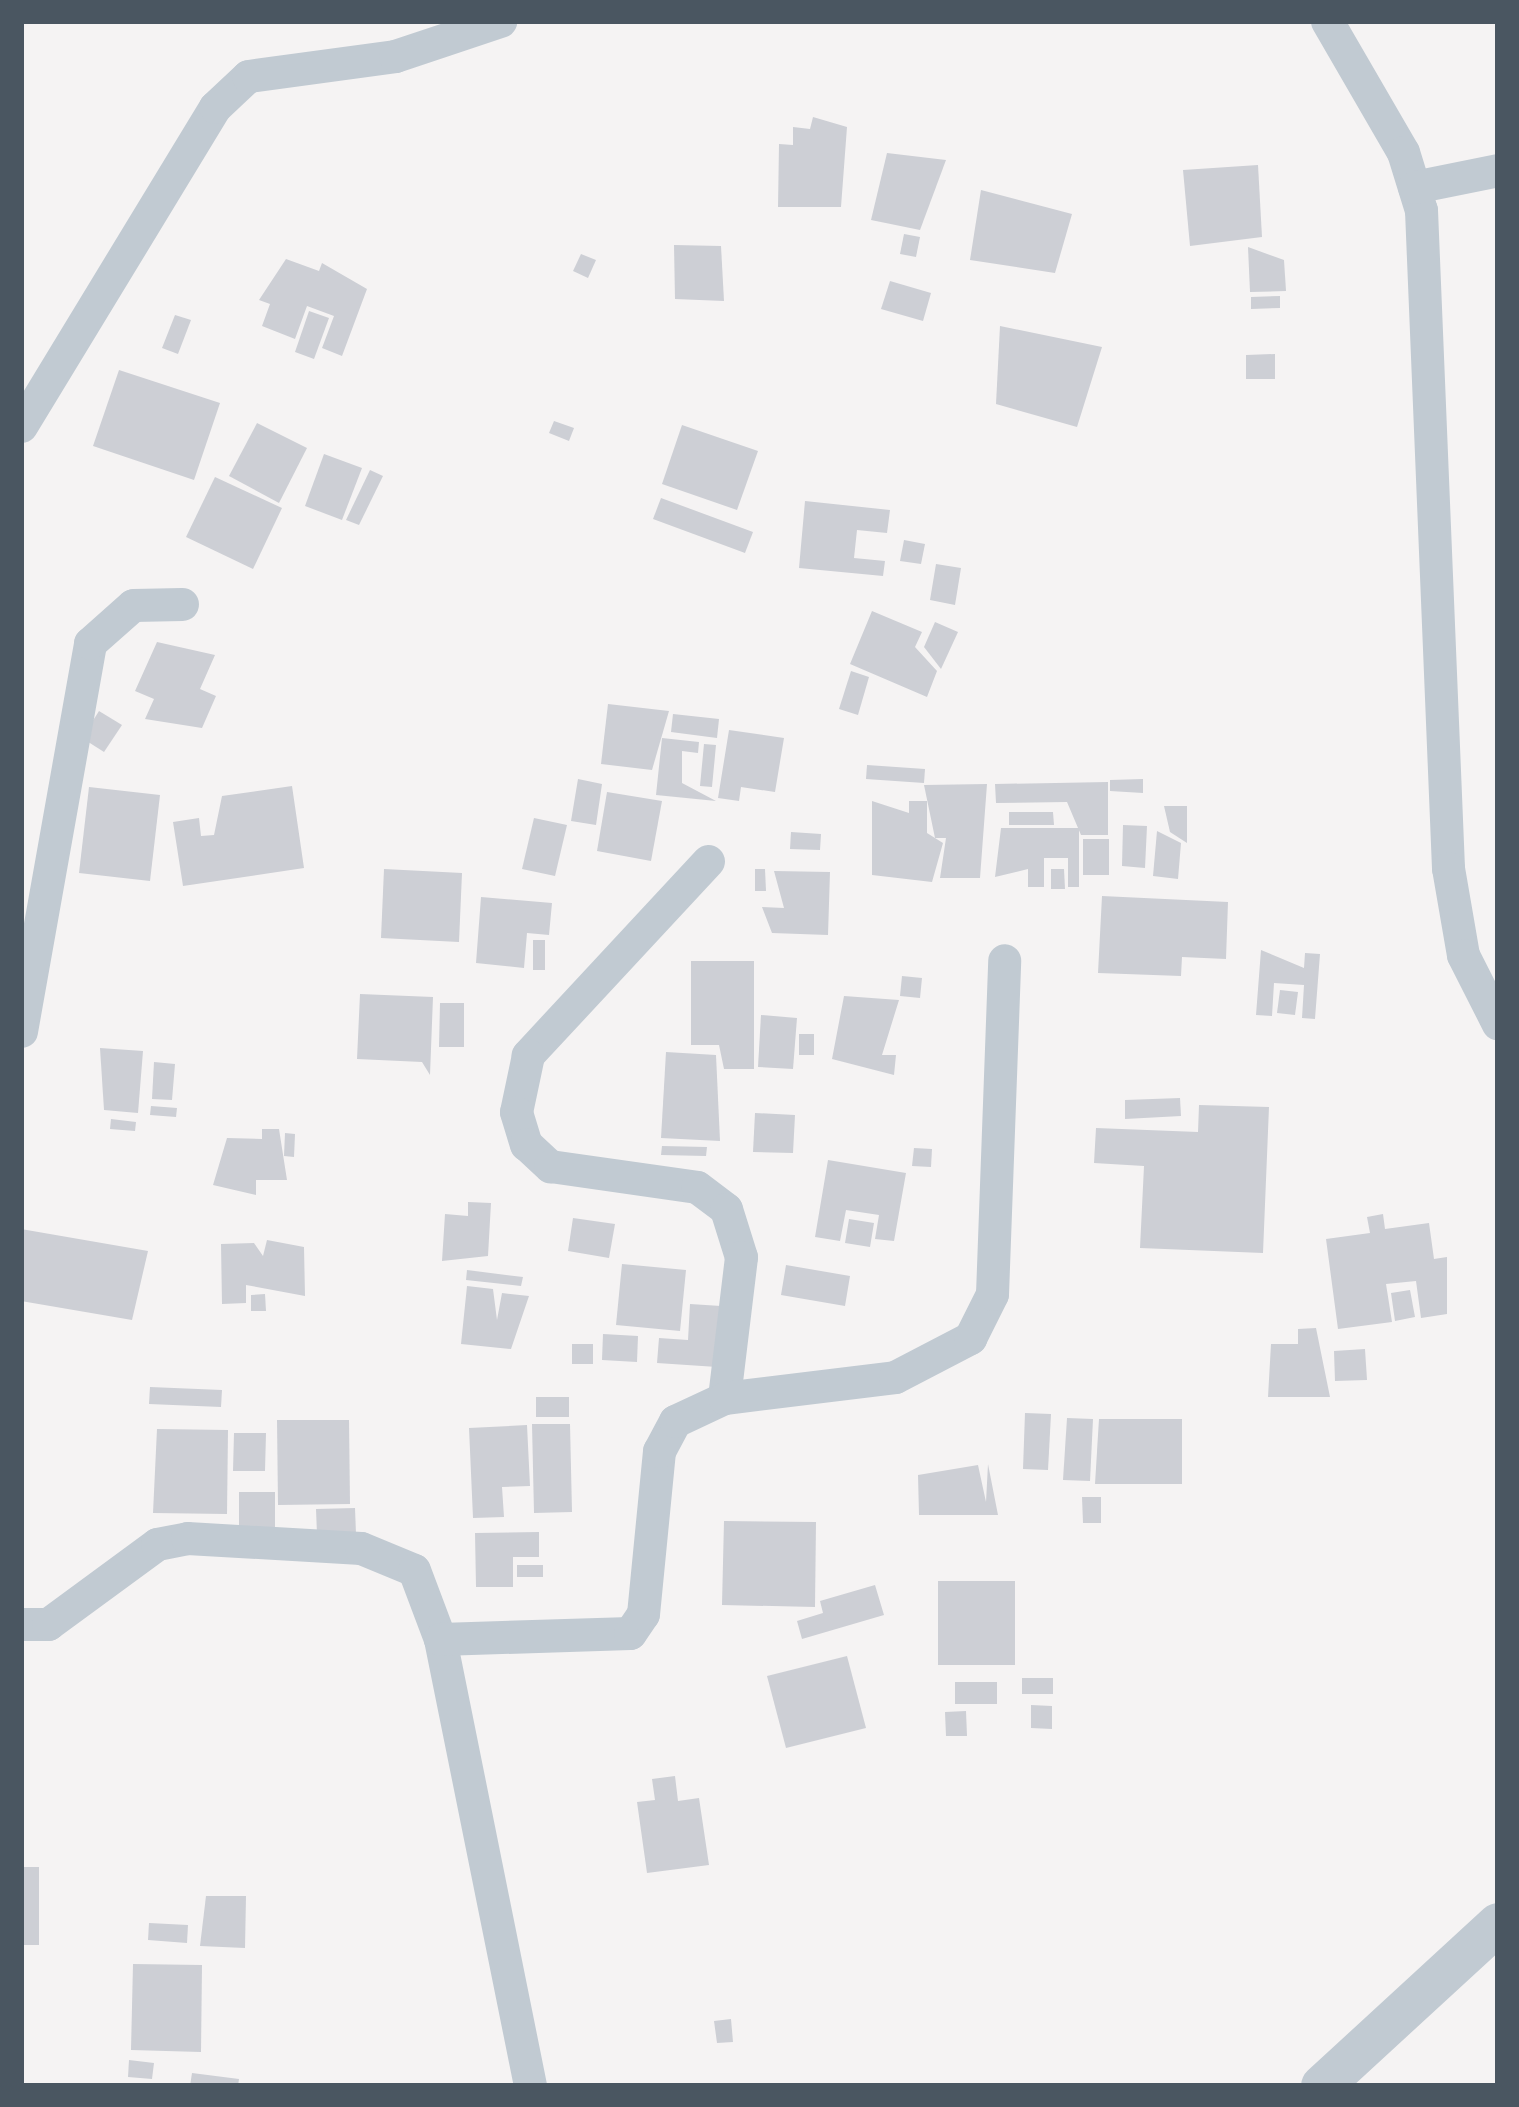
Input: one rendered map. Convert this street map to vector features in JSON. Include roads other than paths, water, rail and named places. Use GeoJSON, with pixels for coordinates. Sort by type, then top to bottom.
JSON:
{"type":"FeatureCollection","features":[{"type":"Feature","properties":{"kind":"street"},"geometry":{"type":"LineString","coordinates":[[21,427],[215,107],[248,76],[394,56],[500,21]]}},
{"type":"Feature","properties":{"kind":"street"},"geometry":{"type":"LineString","coordinates":[[1327,21],[1414,188],[1448,868],[1463,955],[1498,1024]]}},
{"type":"Feature","properties":{"kind":"street"},"geometry":{"type":"LineString","coordinates":[[1414,188],[1498,170]]}},
{"type":"Feature","properties":{"kind":"street"},"geometry":{"type":"LineString","coordinates":[[21,1031],[90,643],[133,605],[182,604]]}},
{"type":"Feature","properties":{"kind":"street"},"geometry":{"type":"LineString","coordinates":[[708,860],[527,1055],[516,1112],[526,1144],[550,1166],[697,1187],[726,1209],[741,1257],[724,1398]]}},
{"type":"Feature","properties":{"kind":"street"},"geometry":{"type":"LineString","coordinates":[[440,1639],[630,1633],[643,1614],[664,1434],[724,1398],[895,1377],[970,1338],[992,1294],[1004,960]]}},
{"type":"Feature","properties":{"kind":"street"},"geometry":{"type":"LineString","coordinates":[[21,1624],[76,1608],[157,1544],[236,1538],[401,1560],[440,1639],[530,2086]]}},
{"type":"Feature","properties":{"kind":"street"},"geometry":{"type":"LineString","coordinates":[[1322,2086],[1498,1924]]}}]}
